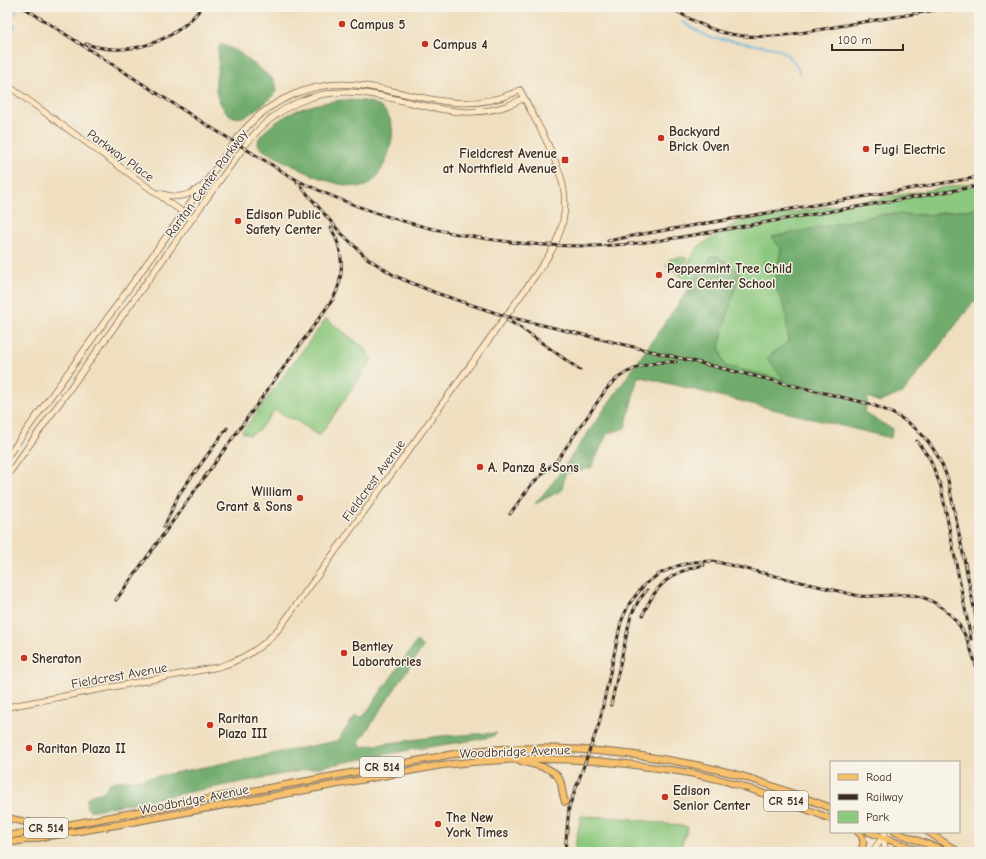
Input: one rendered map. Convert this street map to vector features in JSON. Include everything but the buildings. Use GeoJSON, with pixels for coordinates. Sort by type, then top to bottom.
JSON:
{"type":"FeatureCollection","features":[{"type":"Feature","properties":{"kind":"main road","name":"Woodbridge Avenue"},"geometry":{"type":"LineString","coordinates":[[7,836],[459,753],[501,748],[546,748],[657,757],[720,770],[774,786],[830,808]]}},
{"type":"Feature","properties":{"kind":"main road"},"geometry":{"type":"LineString","coordinates":[[516,759],[545,767],[555,774],[561,782],[565,802]]}},
{"type":"Feature","properties":{"kind":"main road","name":"Woodbridge Avenue"},"geometry":{"type":"LineString","coordinates":[[7,844],[442,765],[486,760],[516,759],[594,760],[680,771],[725,781],[786,801],[830,819]]}},
{"type":"Feature","properties":{"kind":"main road"},"geometry":{"type":"LineString","coordinates":[[7,818],[36,824],[57,824],[85,821]]}},
{"type":"Feature","properties":{"kind":"main road"},"geometry":{"type":"LineString","coordinates":[[859,833],[864,842],[861,852]]}},
{"type":"Feature","properties":{"kind":"main road"},"geometry":{"type":"LineString","coordinates":[[874,833],[884,835],[921,852]]}},
{"type":"Feature","properties":{"kind":"main road"},"geometry":{"type":"LineString","coordinates":[[898,833],[948,852]]}},
{"type":"Feature","properties":{"kind":"main road"},"geometry":{"type":"LineString","coordinates":[[930,833],[959,852]]}},
{"type":"Feature","properties":{"kind":"street","name":"Raritan Center Parkway"},"geometry":{"type":"LineString","coordinates":[[7,457],[239,136],[254,119],[275,104],[294,94],[324,86],[356,84],[444,102],[462,104],[490,101],[520,90]]}},
{"type":"Feature","properties":{"kind":"street","name":"Parkway Place"},"geometry":{"type":"LineString","coordinates":[[7,85],[192,219]]}},
{"type":"Feature","properties":{"kind":"street","name":"Fieldcrest Avenue"},"geometry":{"type":"LineString","coordinates":[[7,707],[218,668],[248,654],[269,639],[281,626],[539,270],[557,241],[562,226],[565,209],[563,183],[558,166],[520,90]]}},
{"type":"Feature","properties":{"kind":"street","name":"Raritan Center Parkway"},"geometry":{"type":"LineString","coordinates":[[7,476],[249,141],[259,129],[275,115],[304,100],[332,93],[356,92],[447,111],[468,113],[495,109],[524,98]]}},
{"type":"Feature","properties":{"kind":"street"},"geometry":{"type":"LineString","coordinates":[[148,188],[165,195],[181,197],[195,191],[207,181]]}},
{"type":"Feature","properties":{"kind":"street"},"geometry":{"type":"LineString","coordinates":[[872,852],[884,835]]}},
{"type":"Feature","properties":{"kind":"street"},"geometry":{"type":"LineString","coordinates":[[884,835],[884,852]]}},
{"type":"Feature","properties":{"kind":"green space"},"geometry":{"type":"Polygon","coordinates":[[[221,44],[237,51],[273,79],[277,89],[264,103],[246,116],[237,117],[229,114],[225,111],[218,98],[216,82],[219,61],[218,50],[221,44]]]}},
{"type":"Feature","properties":{"kind":"green space"},"geometry":{"type":"Polygon","coordinates":[[[341,100],[373,103],[388,114],[390,120],[392,134],[389,152],[381,171],[369,184],[359,187],[328,181],[296,167],[260,148],[258,142],[263,133],[288,115],[298,110],[341,100]]]}},
{"type":"Feature","properties":{"kind":"green space"},"geometry":{"type":"Polygon","coordinates":[[[979,182],[979,208],[927,215],[884,214],[773,237],[781,249],[775,286],[786,311],[788,341],[785,380],[725,366],[719,347],[739,272],[712,256],[691,284],[679,275],[699,246],[740,221],[979,182]]]}},
{"type":"Feature","properties":{"kind":"green space"},"geometry":{"type":"Polygon","coordinates":[[[979,208],[979,301],[974,301],[904,392],[880,402],[868,397],[865,413],[892,429],[891,438],[638,376],[625,428],[607,434],[591,468],[565,474],[562,490],[535,504],[554,481],[712,256],[719,257],[739,272],[719,347],[725,366],[784,380],[767,358],[788,341],[786,311],[775,286],[781,249],[772,237],[884,214],[927,215],[979,208]]]}},
{"type":"Feature","properties":{"kind":"green space"},"geometry":{"type":"Polygon","coordinates":[[[684,257],[687,259],[677,273],[666,265],[670,259],[684,257]]]}},
{"type":"Feature","properties":{"kind":"green space"},"geometry":{"type":"Polygon","coordinates":[[[326,319],[366,349],[372,360],[320,435],[317,435],[294,419],[275,410],[259,430],[249,435],[242,432],[326,319]]]}},
{"type":"Feature","properties":{"kind":"green space"},"geometry":{"type":"Polygon","coordinates":[[[417,641],[423,647],[359,742],[361,747],[441,736],[497,733],[491,737],[481,739],[409,750],[95,810],[90,810],[87,808],[86,803],[89,796],[104,791],[109,784],[116,781],[138,780],[337,741],[355,716],[363,717],[417,641]]]}},
{"type":"Feature","properties":{"kind":"green space"},"geometry":{"type":"Polygon","coordinates":[[[581,816],[625,818],[688,827],[679,852],[574,852],[581,816]]]}},
{"type":"Feature","properties":{"kind":"waterway"},"geometry":{"type":"LineString","coordinates":[[16,7],[16,14]]}},
{"type":"Feature","properties":{"kind":"waterway"},"geometry":{"type":"LineString","coordinates":[[682,22],[710,38],[775,48],[785,53],[795,63],[800,73]]}},
{"type":"Feature","properties":{"kind":"waterway"},"geometry":{"type":"LineString","coordinates":[[7,25],[14,28]]}},
{"type":"Feature","properties":{"kind":"waterway"},"geometry":{"type":"LineString","coordinates":[[7,47],[15,25]]}},
{"type":"Feature","properties":{"kind":"railway"},"geometry":{"type":"LineString","coordinates":[[23,7],[199,120],[299,181],[339,199],[374,212],[446,232],[519,243],[594,246],[614,245],[696,235],[979,186]]}},
{"type":"Feature","properties":{"kind":"railway"},"geometry":{"type":"LineString","coordinates":[[86,44],[102,48],[118,49],[134,48],[150,44],[179,30],[202,7]]}},
{"type":"Feature","properties":{"kind":"railway"},"geometry":{"type":"LineString","coordinates":[[670,7],[696,22],[718,31],[741,36],[758,37],[807,32],[952,7]]}},
{"type":"Feature","properties":{"kind":"railway"},"geometry":{"type":"LineString","coordinates":[[947,10],[965,7]]}},
{"type":"Feature","properties":{"kind":"railway"},"geometry":{"type":"LineString","coordinates":[[608,241],[979,177]]}},
{"type":"Feature","properties":{"kind":"railway"},"geometry":{"type":"LineString","coordinates":[[297,182],[339,231],[367,258],[395,276],[436,293],[505,316],[866,403],[881,408],[907,422],[918,431],[935,452],[948,480],[979,632]]}},
{"type":"Feature","properties":{"kind":"railway"},"geometry":{"type":"LineString","coordinates":[[116,600],[333,299],[340,282],[341,254],[331,228]]}},
{"type":"Feature","properties":{"kind":"railway"},"geometry":{"type":"LineString","coordinates":[[507,320],[521,328],[580,370]]}},
{"type":"Feature","properties":{"kind":"railway"},"geometry":{"type":"LineString","coordinates":[[510,514],[531,485],[558,459],[611,384],[627,372],[637,368],[656,363],[676,362]]}},
{"type":"Feature","properties":{"kind":"railway"},"geometry":{"type":"LineString","coordinates":[[164,527],[179,494],[227,428]]}},
{"type":"Feature","properties":{"kind":"railway"},"geometry":{"type":"LineString","coordinates":[[917,441],[930,459],[941,487],[971,639]]}},
{"type":"Feature","properties":{"kind":"railway"},"geometry":{"type":"LineString","coordinates":[[565,852],[569,807],[599,724],[621,622],[629,604],[644,585],[659,574],[677,566],[694,562],[713,561],[859,596],[912,595],[929,600],[944,609],[958,624],[971,649],[977,669]]}},
{"type":"Feature","properties":{"kind":"railway"},"geometry":{"type":"LineString","coordinates":[[643,615],[653,595],[666,581],[682,571],[704,565]]}},
{"type":"Feature","properties":{"kind":"railway"},"geometry":{"type":"LineString","coordinates":[[611,705],[631,615],[639,600],[647,590]]}},
{"type":"Feature","properties":{"kind":"railway"},"geometry":{"type":"LineString","coordinates":[[975,628],[979,646]]}},
{"type":"Feature","properties":{"kind":"place","name":"Campus 5"},"geometry":{"type":"Point","coordinates":[342,24]}},
{"type":"Feature","properties":{"kind":"place","name":"Campus 4"},"geometry":{"type":"Point","coordinates":[425,44]}},
{"type":"Feature","properties":{"kind":"place","name":"Backyard Brick Oven"},"geometry":{"type":"Point","coordinates":[661,138]}},
{"type":"Feature","properties":{"kind":"place","name":"Fugi Electric"},"geometry":{"type":"Point","coordinates":[866,149]}},
{"type":"Feature","properties":{"kind":"place","name":"Fieldcrest Avenue at Northfield Avenue"},"geometry":{"type":"Point","coordinates":[565,160]}},
{"type":"Feature","properties":{"kind":"place","name":"Edison Public Safety Center"},"geometry":{"type":"Point","coordinates":[238,221]}},
{"type":"Feature","properties":{"kind":"place","name":"Peppermint Tree Child Care Center School"},"geometry":{"type":"Point","coordinates":[659,275]}},
{"type":"Feature","properties":{"kind":"place","name":"A. Panza & Sons"},"geometry":{"type":"Point","coordinates":[480,467]}},
{"type":"Feature","properties":{"kind":"place","name":"William Grant & Sons"},"geometry":{"type":"Point","coordinates":[300,498]}},
{"type":"Feature","properties":{"kind":"place","name":"Bentley Laboratories"},"geometry":{"type":"Point","coordinates":[344,653]}},
{"type":"Feature","properties":{"kind":"place","name":"Sheraton"},"geometry":{"type":"Point","coordinates":[24,658]}},
{"type":"Feature","properties":{"kind":"place","name":"Raritan Plaza III"},"geometry":{"type":"Point","coordinates":[210,725]}},
{"type":"Feature","properties":{"kind":"place","name":"Raritan Plaza II"},"geometry":{"type":"Point","coordinates":[29,748]}},
{"type":"Feature","properties":{"kind":"place","name":"Edison Senior Center"},"geometry":{"type":"Point","coordinates":[665,797]}},
{"type":"Feature","properties":{"kind":"place","name":"The New York Times"},"geometry":{"type":"Point","coordinates":[438,824]}}]}
